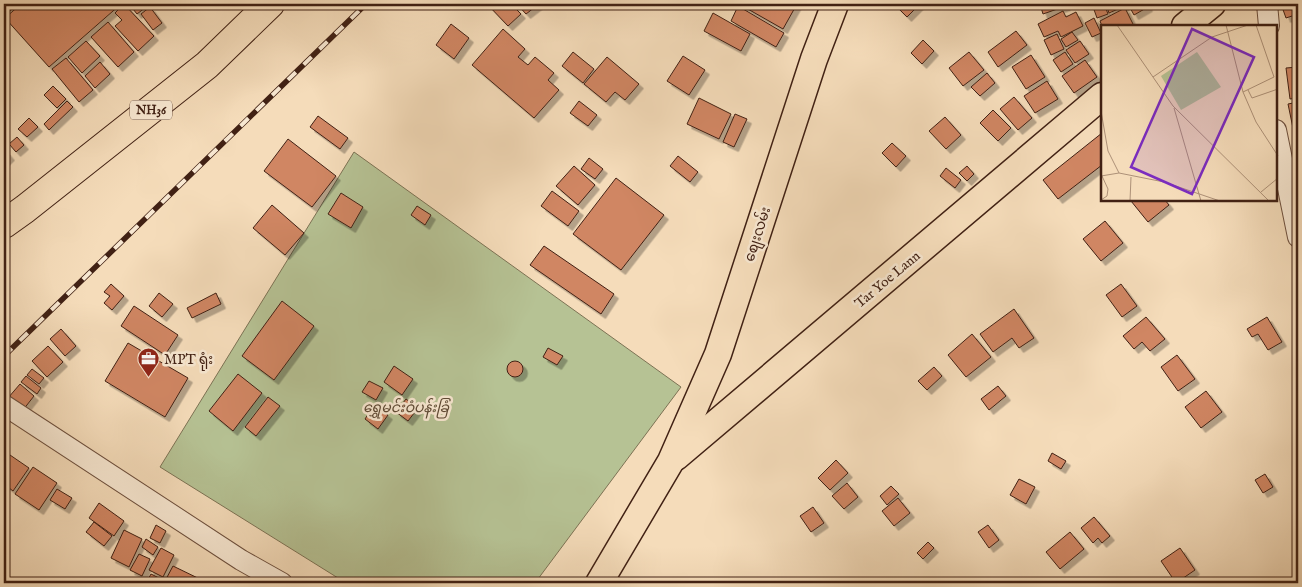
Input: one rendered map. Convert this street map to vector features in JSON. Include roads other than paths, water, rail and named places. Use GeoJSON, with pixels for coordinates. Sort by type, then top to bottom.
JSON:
{"type":"FeatureCollection","features":[{"type":"Feature","properties":{"kind":"highway","name":"NH36"},"geometry":{"type":"LineString","coordinates":[[15,217],[207,65],[270,4]]}},
{"type":"Feature","properties":{"kind":"main road","name":"စျေးလမ်း"},"geometry":{"type":"LineString","coordinates":[[671,461],[718,354],[814,59],[835,4]]}},
{"type":"Feature","properties":{"kind":"main road"},"geometry":{"type":"LineString","coordinates":[[1186,25],[1212,4]]}},
{"type":"Feature","properties":{"kind":"main road","name":"Tar Yoe Lann"},"geometry":{"type":"LineString","coordinates":[[671,461],[1101,97]]}},
{"type":"Feature","properties":{"kind":"main road"},"geometry":{"type":"LineString","coordinates":[[599,583],[671,461]]}},
{"type":"Feature","properties":{"kind":"street"},"geometry":{"type":"LineString","coordinates":[[1267,4],[1269,25]]}},
{"type":"Feature","properties":{"kind":"street"},"geometry":{"type":"LineString","coordinates":[[1277,135],[1298,237]]}},
{"type":"Feature","properties":{"kind":"street"},"geometry":{"type":"LineString","coordinates":[[4,405],[241,560],[282,583]]}},
{"type":"Feature","properties":{"kind":"railway"},"geometry":{"type":"LineString","coordinates":[[4,356],[366,4]]}},
{"type":"Feature","properties":{"kind":"place","name":"MPT ရုံး"},"geometry":{"type":"Point","coordinates":[148,378]}},
{"type":"Feature","properties":{"kind":"park label","name":"ရွှေမင်းဝံပန်းခြံ"},"geometry":{"type":"Point","coordinates":[406,407]}}]}
